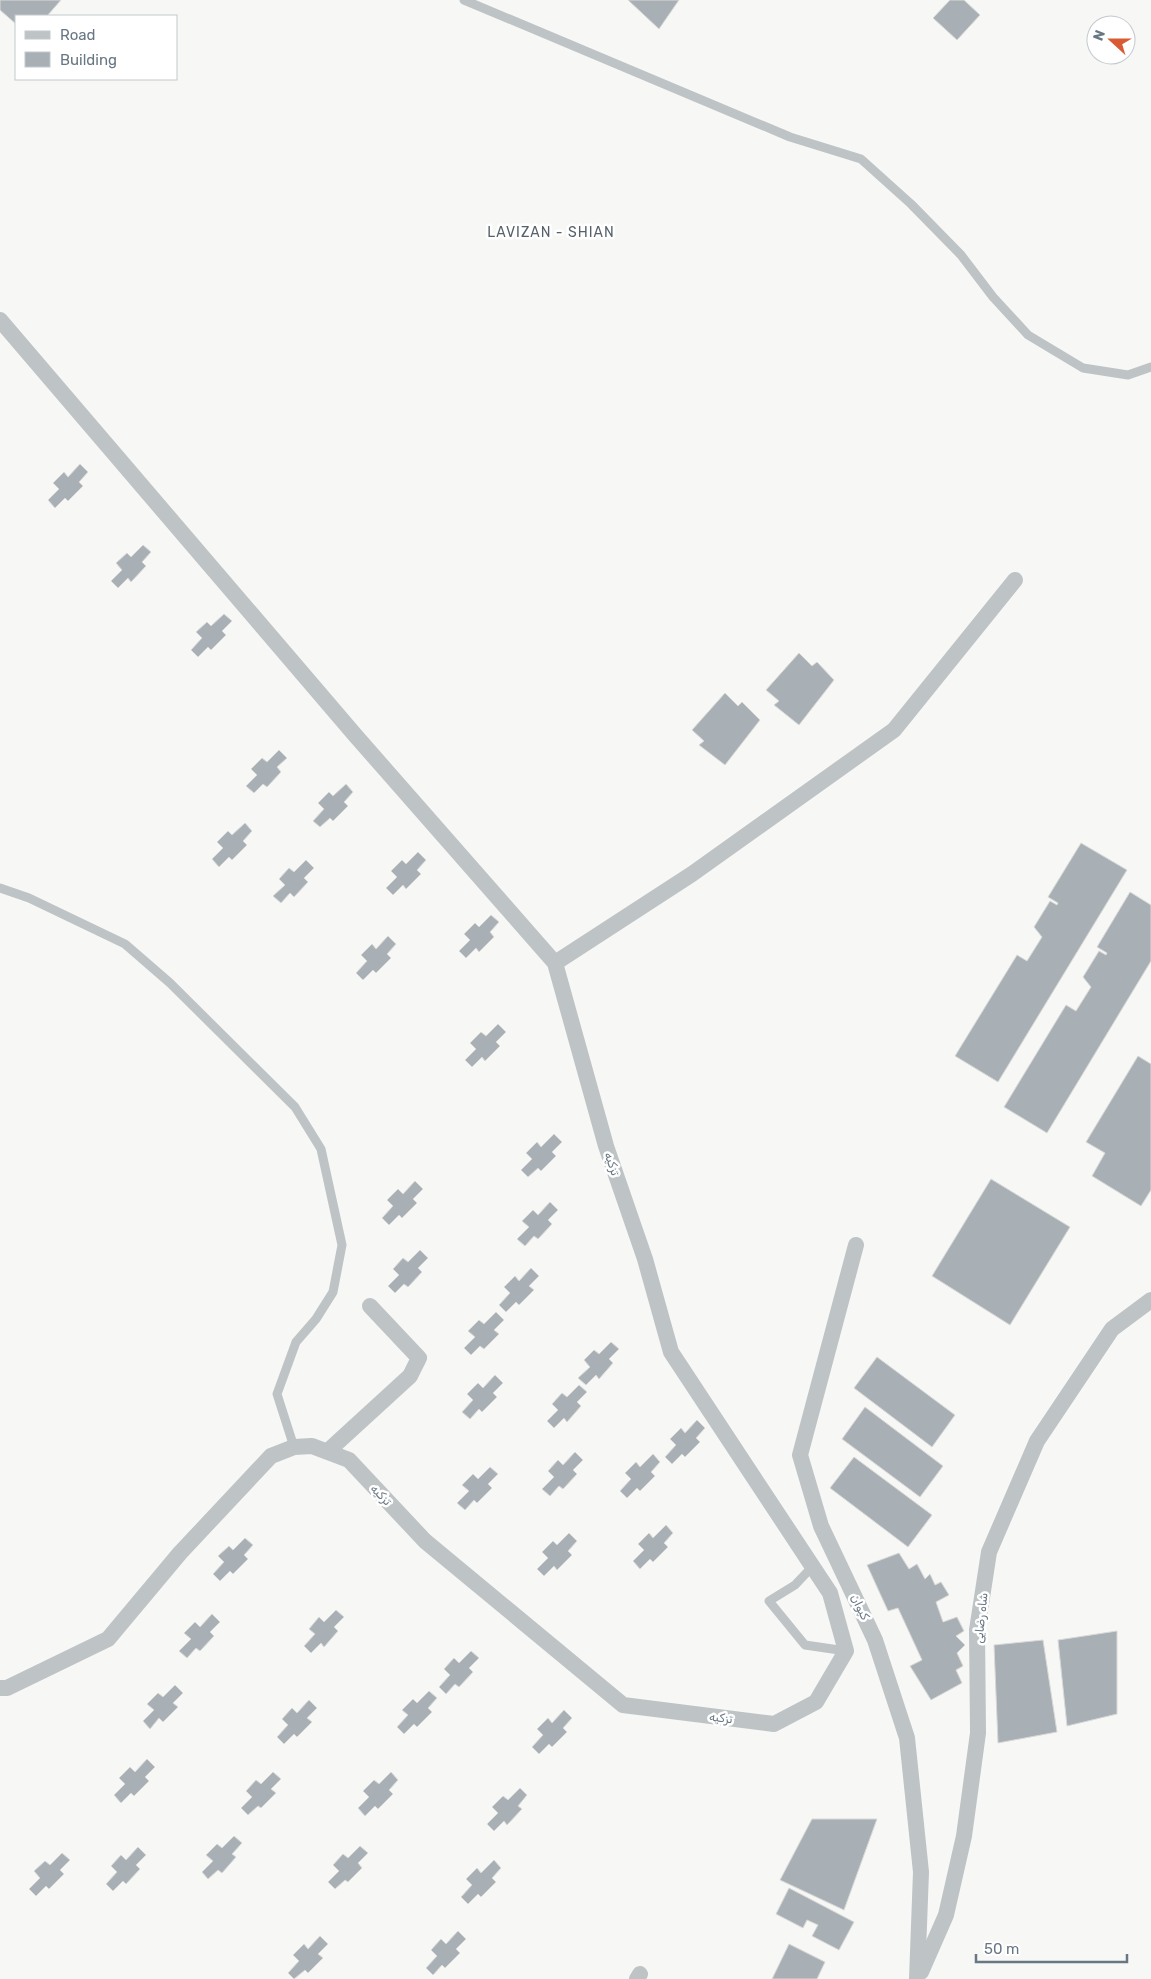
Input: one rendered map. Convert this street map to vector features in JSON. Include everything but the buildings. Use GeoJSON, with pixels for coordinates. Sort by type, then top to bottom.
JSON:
{"type":"FeatureCollection","features":[{"type":"Feature","properties":{"kind":"street"},"geometry":{"type":"LineString","coordinates":[[0,320],[361,742],[555,964],[692,874],[894,730],[1015,580]]}},
{"type":"Feature","properties":{"kind":"street","name":"تزکیه"},"geometry":{"type":"LineString","coordinates":[[0,1688],[7,1688],[108,1639],[180,1553],[271,1456],[294,1447],[312,1446],[349,1460],[425,1541],[622,1705],[774,1724],[816,1702],[846,1651],[830,1593],[671,1352],[644,1259],[606,1146],[555,964]]}},
{"type":"Feature","properties":{"kind":"street","name":"کیوان"},"geometry":{"type":"LineString","coordinates":[[856,1245],[800,1455],[821,1526],[876,1640],[907,1738],[921,1872],[917,1979]]}},
{"type":"Feature","properties":{"kind":"street","name":"شاه رضایی"},"geometry":{"type":"LineString","coordinates":[[917,1979],[946,1914],[964,1836],[978,1733],[977,1630],[989,1552],[1037,1440],[1112,1329],[1151,1300]]}},
{"type":"Feature","properties":{"kind":"street"},"geometry":{"type":"LineString","coordinates":[[328,1451],[410,1376],[419,1358],[370,1306]]}},
{"type":"Feature","properties":{"kind":"lane"},"geometry":{"type":"LineString","coordinates":[[464,0],[790,137],[861,159],[911,204],[961,255],[1028,336],[1083,368],[1128,376],[1151,367]]}},
{"type":"Feature","properties":{"kind":"lane"},"geometry":{"type":"LineString","coordinates":[[0,888],[29,898],[125,944],[170,983],[295,1108],[320,1148],[342,1245],[333,1292],[316,1320],[296,1342],[277,1394],[294,1447]]}},
{"type":"Feature","properties":{"kind":"lane"},"geometry":{"type":"LineString","coordinates":[[812,1567],[795,1585],[769,1602],[805,1645],[846,1651]]}},
{"type":"Feature","properties":{"kind":"district","name":"LAVIZAN - SHIAN"},"geometry":{"type":"Point","coordinates":[551,232]}}]}
